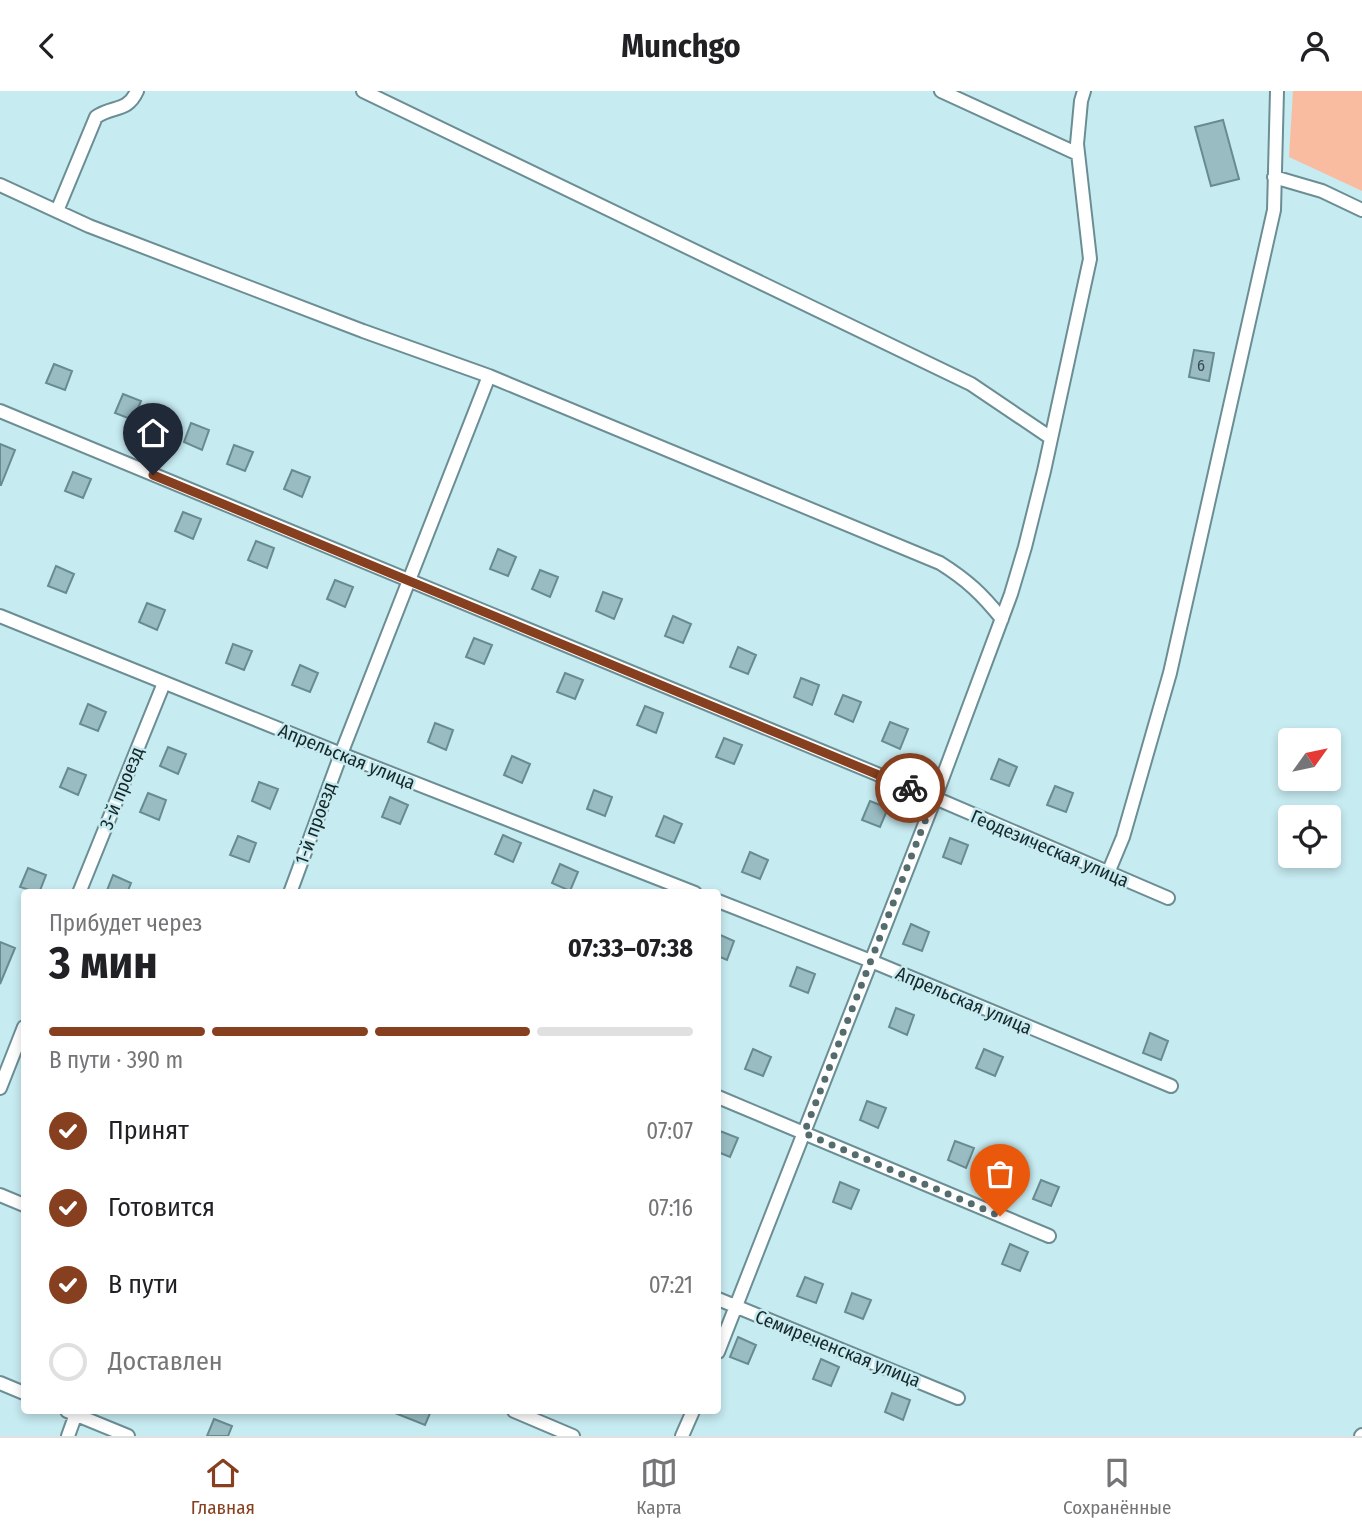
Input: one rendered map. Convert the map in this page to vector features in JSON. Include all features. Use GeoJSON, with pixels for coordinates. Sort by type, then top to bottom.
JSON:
{"type":"FeatureCollection","features":[{"type":"Feature","properties":{"kind":"street"},"geometry":{"type":"LineString","coordinates":[[57,211],[96,117],[105,111],[126,106],[137,91]]}},
{"type":"Feature","properties":{"kind":"street"},"geometry":{"type":"LineString","coordinates":[[363,91],[971,384],[1051,438]]}},
{"type":"Feature","properties":{"kind":"street"},"geometry":{"type":"LineString","coordinates":[[941,91],[1078,154]]}},
{"type":"Feature","properties":{"kind":"street"},"geometry":{"type":"LineString","coordinates":[[721,1344],[934,798],[1002,619],[1025,547],[1090,259],[1078,154],[1080,101],[1084,91]]}},
{"type":"Feature","properties":{"kind":"street"},"geometry":{"type":"LineString","coordinates":[[1108,873],[1123,837],[1170,673],[1273,210],[1277,91]]}},
{"type":"Feature","properties":{"kind":"street"},"geometry":{"type":"LineString","coordinates":[[1274,177],[1322,191],[1362,210]]}},
{"type":"Feature","properties":{"kind":"street"},"geometry":{"type":"LineString","coordinates":[[0,185],[89,226],[363,331],[489,376],[940,563],[973,586],[1002,619]]}},
{"type":"Feature","properties":{"kind":"street","name":"1-й проезд"},"geometry":{"type":"LineString","coordinates":[[291,889],[341,754],[489,376]]}},
{"type":"Feature","properties":{"kind":"street","name":"Геодезическая улица"},"geometry":{"type":"LineString","coordinates":[[0,411],[934,798],[1168,898]]}},
{"type":"Feature","properties":{"kind":"street","name":"Апрельская улица"},"geometry":{"type":"LineString","coordinates":[[1,620],[685,889]]}},
{"type":"Feature","properties":{"kind":"street","name":"3-й проезд"},"geometry":{"type":"LineString","coordinates":[[81,889],[164,683]]}},
{"type":"Feature","properties":{"kind":"street","name":"Апрельская улица"},"geometry":{"type":"LineString","coordinates":[[721,902],[871,961],[1171,1086]]}},
{"type":"Feature","properties":{"kind":"street"},"geometry":{"type":"LineString","coordinates":[[0,1088],[21,1035]]}},
{"type":"Feature","properties":{"kind":"street"},"geometry":{"type":"LineString","coordinates":[[721,1098],[1049,1236]]}},
{"type":"Feature","properties":{"kind":"street"},"geometry":{"type":"LineString","coordinates":[[0,1195],[21,1204]]}},
{"type":"Feature","properties":{"kind":"street","name":"Семиреченская улица"},"geometry":{"type":"LineString","coordinates":[[721,1300],[958,1398]]}},
{"type":"Feature","properties":{"kind":"street"},"geometry":{"type":"LineString","coordinates":[[0,1383],[21,1392]]}},
{"type":"Feature","properties":{"kind":"street"},"geometry":{"type":"LineString","coordinates":[[68,1436],[73,1414]]}},
{"type":"Feature","properties":{"kind":"street"},"geometry":{"type":"LineString","coordinates":[[78,1414],[128,1436]]}},
{"type":"Feature","properties":{"kind":"street"},"geometry":{"type":"LineString","coordinates":[[521,1414],[573,1436]]}},
{"type":"Feature","properties":{"kind":"street"},"geometry":{"type":"LineString","coordinates":[[682,1436],[692,1414]]}},
{"type":"Feature","properties":{"kind":"shaded area"},"geometry":{"type":"Polygon","coordinates":[[[1293,91],[1362,91],[1362,191],[1289,157],[1293,91]]]}},
{"type":"Feature","properties":{"kind":"building"},"geometry":{"type":"Polygon","coordinates":[[[1223,120],[1239,179],[1211,186],[1195,127],[1223,120]]]}},
{"type":"Feature","properties":{"kind":"building"},"geometry":{"type":"Polygon","coordinates":[[[1194,350],[1214,353],[1209,381],[1189,377],[1194,350]]]}},
{"type":"Feature","properties":{"kind":"building"},"geometry":{"type":"Polygon","coordinates":[[[54,364],[72,371],[65,390],[46,383],[54,364]]]}},
{"type":"Feature","properties":{"kind":"building"},"geometry":{"type":"Polygon","coordinates":[[[123,394],[141,401],[133,420],[115,413],[123,394]]]}},
{"type":"Feature","properties":{"kind":"building"},"geometry":{"type":"Polygon","coordinates":[[[191,423],[209,430],[202,450],[184,442],[191,423]]]}},
{"type":"Feature","properties":{"kind":"building"},"geometry":{"type":"Polygon","coordinates":[[[0,444],[15,450],[1,485],[0,485],[0,444]]]}},
{"type":"Feature","properties":{"kind":"building"},"geometry":{"type":"Polygon","coordinates":[[[234,445],[253,452],[245,471],[227,464],[234,445]]]}},
{"type":"Feature","properties":{"kind":"building"},"geometry":{"type":"Polygon","coordinates":[[[292,470],[310,477],[302,497],[284,489],[292,470]]]}},
{"type":"Feature","properties":{"kind":"building"},"geometry":{"type":"Polygon","coordinates":[[[73,472],[91,479],[83,498],[65,491],[73,472]]]}},
{"type":"Feature","properties":{"kind":"building"},"geometry":{"type":"Polygon","coordinates":[[[183,512],[201,519],[193,539],[175,531],[183,512]]]}},
{"type":"Feature","properties":{"kind":"building"},"geometry":{"type":"Polygon","coordinates":[[[256,541],[274,548],[267,568],[248,560],[256,541]]]}},
{"type":"Feature","properties":{"kind":"building"},"geometry":{"type":"Polygon","coordinates":[[[498,549],[516,557],[508,576],[490,569],[498,549]]]}},
{"type":"Feature","properties":{"kind":"building"},"geometry":{"type":"Polygon","coordinates":[[[56,566],[74,574],[66,593],[48,586],[56,566]]]}},
{"type":"Feature","properties":{"kind":"building"},"geometry":{"type":"Polygon","coordinates":[[[540,570],[558,577],[550,597],[532,589],[540,570]]]}},
{"type":"Feature","properties":{"kind":"building"},"geometry":{"type":"Polygon","coordinates":[[[335,580],[353,587],[345,607],[327,599],[335,580]]]}},
{"type":"Feature","properties":{"kind":"building"},"geometry":{"type":"Polygon","coordinates":[[[603,592],[622,599],[614,619],[596,611],[603,592]]]}},
{"type":"Feature","properties":{"kind":"building"},"geometry":{"type":"Polygon","coordinates":[[[147,603],[165,610],[157,630],[139,622],[147,603]]]}},
{"type":"Feature","properties":{"kind":"building"},"geometry":{"type":"Polygon","coordinates":[[[673,616],[691,624],[683,643],[665,636],[673,616]]]}},
{"type":"Feature","properties":{"kind":"building"},"geometry":{"type":"Polygon","coordinates":[[[474,638],[492,645],[484,664],[466,657],[474,638]]]}},
{"type":"Feature","properties":{"kind":"building"},"geometry":{"type":"Polygon","coordinates":[[[233,644],[252,651],[244,670],[226,663],[233,644]]]}},
{"type":"Feature","properties":{"kind":"building"},"geometry":{"type":"Polygon","coordinates":[[[738,647],[756,655],[748,674],[730,667],[738,647]]]}},
{"type":"Feature","properties":{"kind":"building"},"geometry":{"type":"Polygon","coordinates":[[[300,665],[318,673],[310,692],[292,685],[300,665]]]}},
{"type":"Feature","properties":{"kind":"building"},"geometry":{"type":"Polygon","coordinates":[[[565,673],[583,680],[575,699],[557,692],[565,673]]]}},
{"type":"Feature","properties":{"kind":"building"},"geometry":{"type":"Polygon","coordinates":[[[801,678],[819,685],[812,705],[794,697],[801,678]]]}},
{"type":"Feature","properties":{"kind":"building"},"geometry":{"type":"Polygon","coordinates":[[[843,695],[861,702],[853,722],[835,714],[843,695]]]}},
{"type":"Feature","properties":{"kind":"building"},"geometry":{"type":"Polygon","coordinates":[[[88,704],[106,712],[98,731],[80,724],[88,704]]]}},
{"type":"Feature","properties":{"kind":"building"},"geometry":{"type":"Polygon","coordinates":[[[645,706],[663,713],[656,733],[637,725],[645,706]]]}},
{"type":"Feature","properties":{"kind":"building"},"geometry":{"type":"Polygon","coordinates":[[[890,722],[908,729],[900,749],[882,741],[890,722]]]}},
{"type":"Feature","properties":{"kind":"building"},"geometry":{"type":"Polygon","coordinates":[[[435,723],[453,730],[446,750],[428,742],[435,723]]]}},
{"type":"Feature","properties":{"kind":"building"},"geometry":{"type":"Polygon","coordinates":[[[724,738],[742,745],[734,764],[716,757],[724,738]]]}},
{"type":"Feature","properties":{"kind":"building"},"geometry":{"type":"Polygon","coordinates":[[[168,747],[186,754],[178,774],[160,766],[168,747]]]}},
{"type":"Feature","properties":{"kind":"building"},"geometry":{"type":"Polygon","coordinates":[[[512,756],[530,764],[522,783],[504,775],[512,756]]]}},
{"type":"Feature","properties":{"kind":"building"},"geometry":{"type":"Polygon","coordinates":[[[999,759],[1017,767],[1009,786],[991,779],[999,759]]]}},
{"type":"Feature","properties":{"kind":"building"},"geometry":{"type":"Polygon","coordinates":[[[68,768],[86,775],[78,795],[60,787],[68,768]]]}},
{"type":"Feature","properties":{"kind":"building"},"geometry":{"type":"Polygon","coordinates":[[[259,782],[278,789],[270,809],[252,801],[259,782]]]}},
{"type":"Feature","properties":{"kind":"building"},"geometry":{"type":"Polygon","coordinates":[[[1055,786],[1073,793],[1066,812],[1047,805],[1055,786]]]}},
{"type":"Feature","properties":{"kind":"building"},"geometry":{"type":"Polygon","coordinates":[[[594,790],[612,797],[605,816],[587,809],[594,790]]]}},
{"type":"Feature","properties":{"kind":"building"},"geometry":{"type":"Polygon","coordinates":[[[148,793],[166,800],[159,820],[140,812],[148,793]]]}},
{"type":"Feature","properties":{"kind":"building"},"geometry":{"type":"Polygon","coordinates":[[[390,797],[408,805],[400,824],[382,817],[390,797]]]}},
{"type":"Feature","properties":{"kind":"building"},"geometry":{"type":"Polygon","coordinates":[[[870,801],[888,808],[880,827],[862,820],[870,801]]]}},
{"type":"Feature","properties":{"kind":"building"},"geometry":{"type":"Polygon","coordinates":[[[664,816],[682,824],[674,843],[656,836],[664,816]]]}},
{"type":"Feature","properties":{"kind":"building"},"geometry":{"type":"Polygon","coordinates":[[[503,835],[521,843],[513,862],[495,854],[503,835]]]}},
{"type":"Feature","properties":{"kind":"building"},"geometry":{"type":"Polygon","coordinates":[[[238,836],[256,843],[249,862],[230,855],[238,836]]]}},
{"type":"Feature","properties":{"kind":"building"},"geometry":{"type":"Polygon","coordinates":[[[950,838],[968,845],[961,864],[943,857],[950,838]]]}},
{"type":"Feature","properties":{"kind":"building"},"geometry":{"type":"Polygon","coordinates":[[[750,852],[768,860],[760,879],[742,872],[750,852]]]}},
{"type":"Feature","properties":{"kind":"building"},"geometry":{"type":"Polygon","coordinates":[[[560,864],[578,872],[571,889],[552,883],[560,864]]]}},
{"type":"Feature","properties":{"kind":"building"},"geometry":{"type":"Polygon","coordinates":[[[28,868],[46,875],[41,889],[20,887],[28,868]]]}},
{"type":"Feature","properties":{"kind":"building"},"geometry":{"type":"Polygon","coordinates":[[[113,875],[131,883],[129,889],[108,889],[113,875]]]}},
{"type":"Feature","properties":{"kind":"building"},"geometry":{"type":"Polygon","coordinates":[[[911,924],[929,932],[922,951],[903,944],[911,924]]]}},
{"type":"Feature","properties":{"kind":"building"},"geometry":{"type":"Polygon","coordinates":[[[721,935],[734,941],[727,960],[721,957],[721,935]]]}},
{"type":"Feature","properties":{"kind":"building"},"geometry":{"type":"Polygon","coordinates":[[[0,942],[15,948],[0,984],[0,942]]]}},
{"type":"Feature","properties":{"kind":"building"},"geometry":{"type":"Polygon","coordinates":[[[797,967],[815,974],[808,993],[790,986],[797,967]]]}},
{"type":"Feature","properties":{"kind":"building"},"geometry":{"type":"Polygon","coordinates":[[[896,1008],[914,1015],[907,1035],[889,1027],[896,1008]]]}},
{"type":"Feature","properties":{"kind":"building"},"geometry":{"type":"Polygon","coordinates":[[[1150,1033],[1168,1041],[1161,1060],[1143,1053],[1150,1033]]]}},
{"type":"Feature","properties":{"kind":"building"},"geometry":{"type":"Polygon","coordinates":[[[753,1049],[771,1057],[763,1076],[745,1069],[753,1049]]]}},
{"type":"Feature","properties":{"kind":"building"},"geometry":{"type":"Polygon","coordinates":[[[984,1049],[1003,1057],[995,1076],[976,1068],[984,1049]]]}},
{"type":"Feature","properties":{"kind":"building"},"geometry":{"type":"Polygon","coordinates":[[[867,1101],[886,1108],[878,1128],[860,1120],[867,1101]]]}},
{"type":"Feature","properties":{"kind":"building"},"geometry":{"type":"Polygon","coordinates":[[[721,1131],[738,1138],[730,1157],[721,1153],[721,1131]]]}},
{"type":"Feature","properties":{"kind":"building"},"geometry":{"type":"Polygon","coordinates":[[[955,1141],[974,1148],[966,1168],[948,1160],[955,1141]]]}},
{"type":"Feature","properties":{"kind":"building"},"geometry":{"type":"Polygon","coordinates":[[[1041,1180],[1059,1187],[1051,1206],[1033,1199],[1041,1180]]]}},
{"type":"Feature","properties":{"kind":"building"},"geometry":{"type":"Polygon","coordinates":[[[840,1182],[859,1190],[851,1209],[833,1202],[840,1182]]]}},
{"type":"Feature","properties":{"kind":"building"},"geometry":{"type":"Polygon","coordinates":[[[1010,1244],[1028,1252],[1020,1271],[1002,1264],[1010,1244]]]}},
{"type":"Feature","properties":{"kind":"building"},"geometry":{"type":"Polygon","coordinates":[[[805,1277],[823,1284],[816,1303],[797,1296],[805,1277]]]}},
{"type":"Feature","properties":{"kind":"building"},"geometry":{"type":"Polygon","coordinates":[[[852,1293],[871,1300],[863,1319],[845,1312],[852,1293]]]}},
{"type":"Feature","properties":{"kind":"building"},"geometry":{"type":"Polygon","coordinates":[[[738,1337],[756,1345],[748,1364],[730,1357],[738,1337]]]}},
{"type":"Feature","properties":{"kind":"building"},"geometry":{"type":"Polygon","coordinates":[[[821,1359],[839,1367],[831,1386],[813,1379],[821,1359]]]}},
{"type":"Feature","properties":{"kind":"building"},"geometry":{"type":"Polygon","coordinates":[[[892,1393],[910,1400],[903,1420],[885,1412],[892,1393]]]}},
{"type":"Feature","properties":{"kind":"building"},"geometry":{"type":"Polygon","coordinates":[[[398,1414],[430,1414],[425,1425],[398,1414]]]}},
{"type":"Feature","properties":{"kind":"building"},"geometry":{"type":"Polygon","coordinates":[[[214,1419],[232,1426],[228,1436],[207,1436],[214,1419]]]}},
{"type":"Feature","properties":{"kind":"way so far"},"geometry":{"type":"LineString","coordinates":[[910,788],[934,798],[804,1133],[1000,1216]]}},
{"type":"Feature","properties":{"kind":"route"},"geometry":{"type":"LineString","coordinates":[[153,475],[910,788]]}}]}
